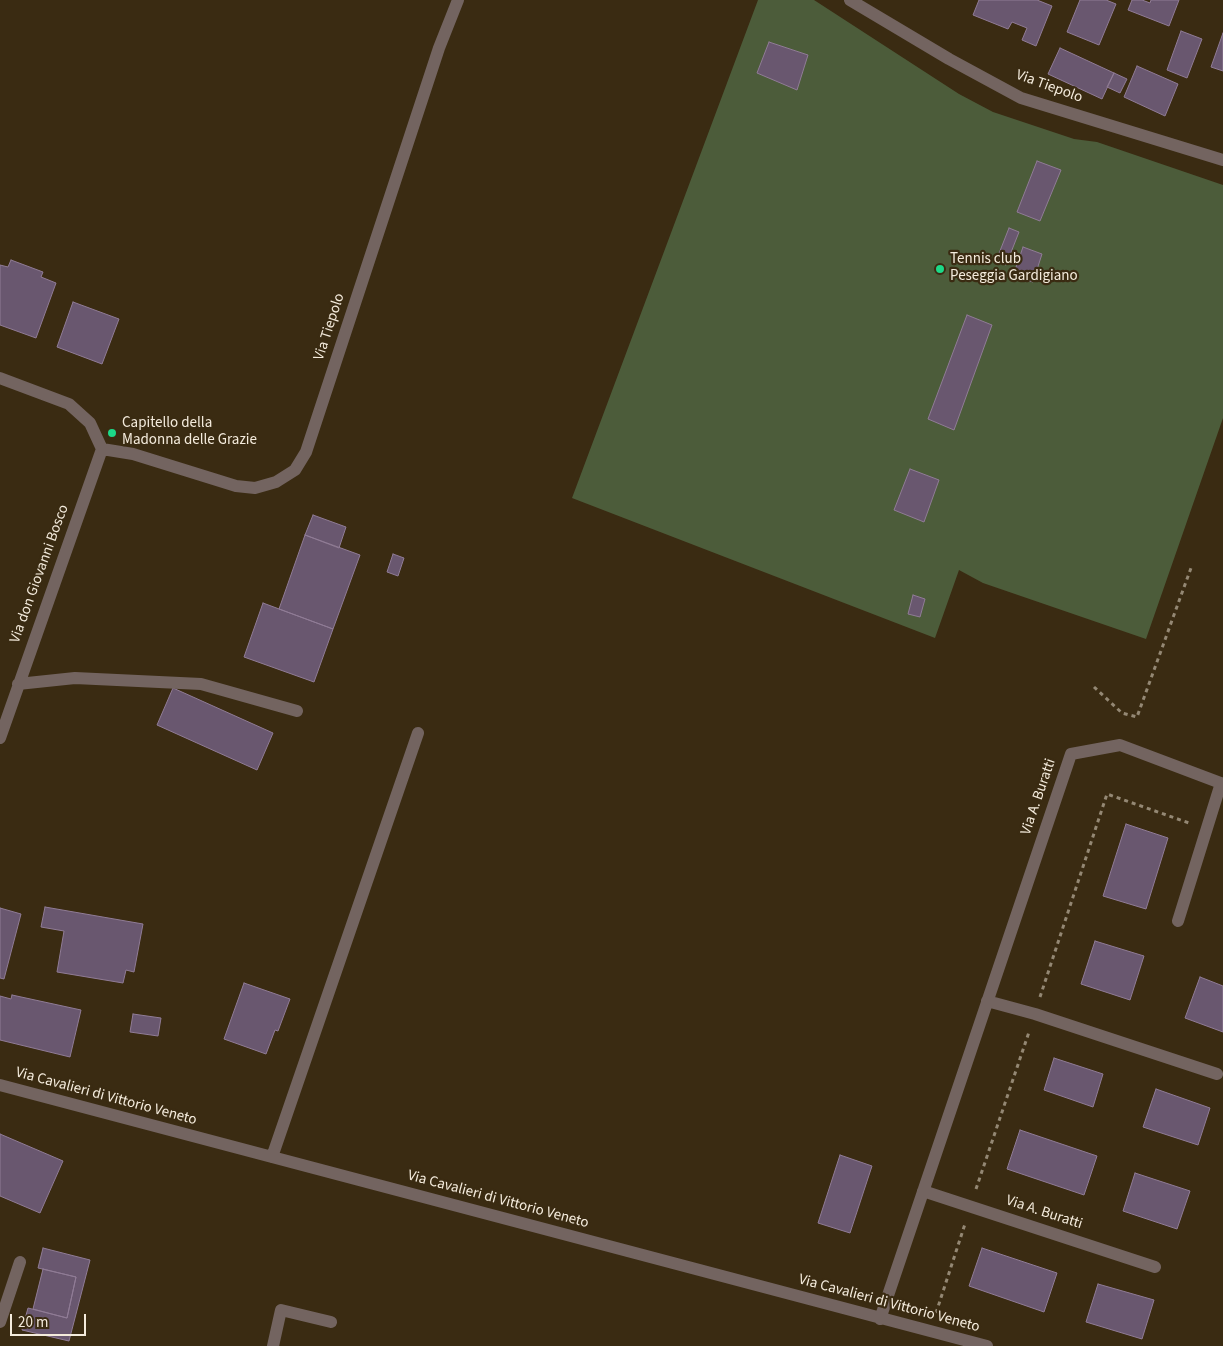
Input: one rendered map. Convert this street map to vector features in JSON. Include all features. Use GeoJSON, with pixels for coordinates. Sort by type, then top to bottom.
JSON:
{"type":"FeatureCollection","features":[{"type":"Feature","properties":{"kind":"street","name":"Via Tiepolo"},"geometry":{"type":"LineString","coordinates":[[102,449],[132,454],[236,486],[255,488],[276,482],[295,470],[306,452],[439,48],[458,0]]}},
{"type":"Feature","properties":{"kind":"street","name":"Via Tiepolo"},"geometry":{"type":"LineString","coordinates":[[850,0],[1022,98],[1223,160]]}},
{"type":"Feature","properties":{"kind":"street"},"geometry":{"type":"LineString","coordinates":[[0,378],[70,404],[90,423],[102,449]]}},
{"type":"Feature","properties":{"kind":"street","name":"Via don Giovanni Bosco"},"geometry":{"type":"LineString","coordinates":[[0,738],[102,449]]}},
{"type":"Feature","properties":{"kind":"street"},"geometry":{"type":"LineString","coordinates":[[18,684],[75,678],[201,684],[297,711]]}},
{"type":"Feature","properties":{"kind":"street"},"geometry":{"type":"LineString","coordinates":[[272,1157],[418,733]]}},
{"type":"Feature","properties":{"kind":"street","name":"Via A. Buratti"},"geometry":{"type":"LineString","coordinates":[[880,1318],[1071,754],[1120,745],[1222,783],[1178,921]]}},
{"type":"Feature","properties":{"kind":"street"},"geometry":{"type":"LineString","coordinates":[[987,1001],[1035,1014],[1217,1074]]}},
{"type":"Feature","properties":{"kind":"street","name":"Via Cavalieri di Vittorio Veneto"},"geometry":{"type":"LineString","coordinates":[[0,1086],[987,1346]]}},
{"type":"Feature","properties":{"kind":"street","name":"Via A. Buratti"},"geometry":{"type":"LineString","coordinates":[[923,1191],[1155,1267]]}},
{"type":"Feature","properties":{"kind":"street"},"geometry":{"type":"LineString","coordinates":[[0,1322],[20,1262]]}},
{"type":"Feature","properties":{"kind":"street"},"geometry":{"type":"LineString","coordinates":[[272,1346],[281,1310],[331,1322]]}},
{"type":"Feature","properties":{"kind":"path"},"geometry":{"type":"LineString","coordinates":[[1094,687],[1122,713],[1137,717],[1191,568]]}},
{"type":"Feature","properties":{"kind":"green space","name":"Tennis club Peseggia Gardigiano"},"geometry":{"type":"Polygon","coordinates":[[[758,0],[814,0],[959,94],[993,112],[1074,139],[1097,142],[1223,185],[1223,418],[1146,639],[983,583],[959,570],[935,638],[572,498],[758,0]]]}},
{"type":"Feature","properties":{"kind":"building"},"geometry":{"type":"Polygon","coordinates":[[[979,0],[1037,0],[1052,6],[1036,46],[1022,40],[1027,28],[1012,22],[1008,29],[973,15],[979,0]]]}},
{"type":"Feature","properties":{"kind":"building"},"geometry":{"type":"Polygon","coordinates":[[[1080,0],[1106,0],[1116,4],[1099,45],[1067,32],[1080,0]]]}},
{"type":"Feature","properties":{"kind":"building"},"geometry":{"type":"Polygon","coordinates":[[[1132,0],[1142,0],[1150,3],[1151,0],[1179,0],[1169,26],[1128,10],[1132,0]]]}},
{"type":"Feature","properties":{"kind":"building"},"geometry":{"type":"Polygon","coordinates":[[[1181,31],[1202,39],[1187,78],[1167,70],[1181,31]]]}},
{"type":"Feature","properties":{"kind":"building"},"geometry":{"type":"Polygon","coordinates":[[[1223,33],[1223,71],[1211,67],[1223,33]]]}},
{"type":"Feature","properties":{"kind":"building"},"geometry":{"type":"Polygon","coordinates":[[[769,42],[808,55],[797,90],[757,73],[769,42]]]}},
{"type":"Feature","properties":{"kind":"building"},"geometry":{"type":"Polygon","coordinates":[[[1060,48],[1114,73],[1102,99],[1048,74],[1060,48]]]}},
{"type":"Feature","properties":{"kind":"building"},"geometry":{"type":"Polygon","coordinates":[[[1137,66],[1178,84],[1165,116],[1124,97],[1137,66]]]}},
{"type":"Feature","properties":{"kind":"building"},"geometry":{"type":"Polygon","coordinates":[[[1114,73],[1127,79],[1120,93],[1107,87],[1114,73]]]}},
{"type":"Feature","properties":{"kind":"building"},"geometry":{"type":"Polygon","coordinates":[[[1037,161],[1061,170],[1040,221],[1017,212],[1037,161]]]}},
{"type":"Feature","properties":{"kind":"building"},"geometry":{"type":"Polygon","coordinates":[[[1009,228],[1019,232],[1006,265],[996,261],[1009,228]]]}},
{"type":"Feature","properties":{"kind":"building"},"geometry":{"type":"Polygon","coordinates":[[[1023,247],[1042,254],[1033,282],[1013,276],[1023,247]]]}},
{"type":"Feature","properties":{"kind":"building"},"geometry":{"type":"Polygon","coordinates":[[[11,260],[43,272],[41,277],[56,283],[36,338],[0,325],[0,265],[8,267],[11,260]]]}},
{"type":"Feature","properties":{"kind":"building"},"geometry":{"type":"Polygon","coordinates":[[[73,302],[119,319],[102,364],[57,347],[73,302]]]}},
{"type":"Feature","properties":{"kind":"building"},"geometry":{"type":"Polygon","coordinates":[[[967,315],[992,325],[954,430],[928,419],[967,315]]]}},
{"type":"Feature","properties":{"kind":"building"},"geometry":{"type":"Polygon","coordinates":[[[910,469],[939,480],[924,522],[894,510],[910,469]]]}},
{"type":"Feature","properties":{"kind":"building"},"geometry":{"type":"Polygon","coordinates":[[[313,515],[346,527],[339,548],[305,535],[313,515]]]}},
{"type":"Feature","properties":{"kind":"building"},"geometry":{"type":"Polygon","coordinates":[[[305,535],[360,555],[333,629],[279,609],[305,535]]]}},
{"type":"Feature","properties":{"kind":"building"},"geometry":{"type":"Polygon","coordinates":[[[393,554],[404,558],[398,576],[387,572],[393,554]]]}},
{"type":"Feature","properties":{"kind":"building"},"geometry":{"type":"Polygon","coordinates":[[[913,595],[925,599],[920,617],[908,614],[913,595]]]}},
{"type":"Feature","properties":{"kind":"building"},"geometry":{"type":"Polygon","coordinates":[[[263,603],[333,629],[314,682],[244,657],[263,603]]]}},
{"type":"Feature","properties":{"kind":"building"},"geometry":{"type":"Polygon","coordinates":[[[173,688],[273,733],[257,770],[157,725],[173,688]]]}},
{"type":"Feature","properties":{"kind":"building"},"geometry":{"type":"Polygon","coordinates":[[[1126,824],[1168,838],[1146,909],[1103,896],[1126,824]]]}},
{"type":"Feature","properties":{"kind":"building"},"geometry":{"type":"Polygon","coordinates":[[[45,907],[143,924],[134,972],[126,970],[123,983],[57,972],[64,931],[41,927],[45,907]]]}},
{"type":"Feature","properties":{"kind":"building"},"geometry":{"type":"Polygon","coordinates":[[[0,908],[21,914],[4,979],[0,978],[0,908]]]}},
{"type":"Feature","properties":{"kind":"building"},"geometry":{"type":"Polygon","coordinates":[[[1095,941],[1144,956],[1130,1000],[1081,984],[1095,941]]]}},
{"type":"Feature","properties":{"kind":"building"},"geometry":{"type":"Polygon","coordinates":[[[1200,977],[1223,986],[1223,1032],[1185,1018],[1200,977]]]}},
{"type":"Feature","properties":{"kind":"building"},"geometry":{"type":"Polygon","coordinates":[[[244,983],[290,999],[278,1031],[275,1030],[266,1054],[224,1039],[244,983]]]}},
{"type":"Feature","properties":{"kind":"building"},"geometry":{"type":"Polygon","coordinates":[[[12,995],[81,1010],[70,1057],[0,1040],[0,996],[11,999],[12,995]]]}},
{"type":"Feature","properties":{"kind":"building"},"geometry":{"type":"Polygon","coordinates":[[[133,1014],[161,1018],[158,1036],[130,1032],[133,1014]]]}},
{"type":"Feature","properties":{"kind":"building"},"geometry":{"type":"Polygon","coordinates":[[[1054,1058],[1103,1074],[1093,1107],[1044,1090],[1054,1058]]]}},
{"type":"Feature","properties":{"kind":"building"},"geometry":{"type":"Polygon","coordinates":[[[1156,1089],[1210,1108],[1198,1145],[1143,1127],[1156,1089]]]}},
{"type":"Feature","properties":{"kind":"building"},"geometry":{"type":"Polygon","coordinates":[[[1020,1130],[1097,1156],[1084,1195],[1007,1169],[1020,1130]]]}},
{"type":"Feature","properties":{"kind":"building"},"geometry":{"type":"Polygon","coordinates":[[[0,1134],[63,1161],[40,1213],[0,1196],[0,1134]]]}},
{"type":"Feature","properties":{"kind":"building"},"geometry":{"type":"Polygon","coordinates":[[[840,1155],[872,1166],[850,1233],[818,1223],[840,1155]]]}},
{"type":"Feature","properties":{"kind":"building"},"geometry":{"type":"Polygon","coordinates":[[[1135,1173],[1190,1191],[1177,1229],[1123,1211],[1135,1173]]]}},
{"type":"Feature","properties":{"kind":"building"},"geometry":{"type":"Polygon","coordinates":[[[43,1248],[90,1260],[69,1341],[22,1330],[28,1308],[67,1318],[76,1277],[38,1268],[43,1248]]]}},
{"type":"Feature","properties":{"kind":"building"},"geometry":{"type":"Polygon","coordinates":[[[982,1248],[1057,1273],[1044,1312],[969,1286],[982,1248]]]}},
{"type":"Feature","properties":{"kind":"building"},"geometry":{"type":"Polygon","coordinates":[[[43,1269],[76,1277],[67,1318],[33,1309],[43,1269]]]}},
{"type":"Feature","properties":{"kind":"building"},"geometry":{"type":"Polygon","coordinates":[[[1098,1284],[1154,1300],[1142,1339],[1086,1322],[1098,1284]]]}},
{"type":"Feature","properties":{"kind":"place","name":"Tennis club Peseggia Gardigiano"},"geometry":{"type":"Point","coordinates":[940,269]}},
{"type":"Feature","properties":{"kind":"place","name":"Capitello della Madonna delle Grazie"},"geometry":{"type":"Point","coordinates":[112,433]}}]}
